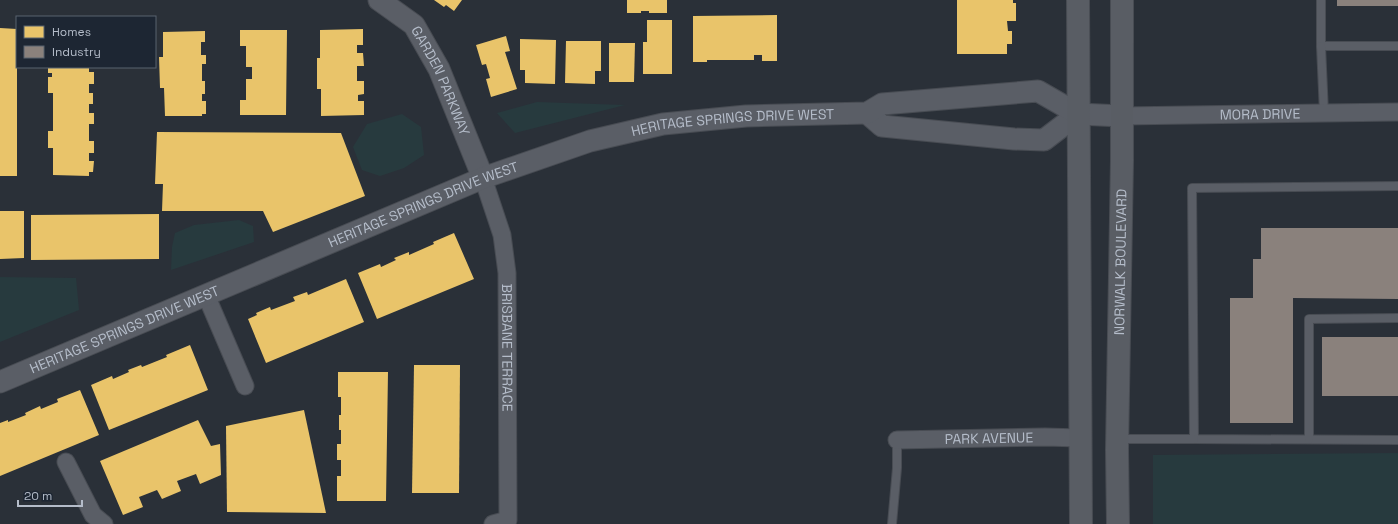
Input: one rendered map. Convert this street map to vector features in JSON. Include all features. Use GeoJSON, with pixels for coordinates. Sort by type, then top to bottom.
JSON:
{"type":"FeatureCollection","features":[{"type":"Feature","properties":{"kind":"main road"},"geometry":{"type":"LineString","coordinates":[[1078,0],[1081,524]]}},
{"type":"Feature","properties":{"kind":"main road","name":"NORWALK BOULEVARD"},"geometry":{"type":"LineString","coordinates":[[1118,524],[1122,0]]}},
{"type":"Feature","properties":{"kind":"street","name":"GARDEN PARKWAY"},"geometry":{"type":"LineString","coordinates":[[379,0],[414,25],[439,69],[483,178]]}},
{"type":"Feature","properties":{"kind":"street","name":"HERITAGE SPRINGS DRIVE WEST"},"geometry":{"type":"LineString","coordinates":[[0,382],[483,178],[590,141],[663,124],[746,116],[867,113],[882,104],[1038,91],[1078,114],[1122,116]]}},
{"type":"Feature","properties":{"kind":"street"},"geometry":{"type":"LineString","coordinates":[[948,99],[949,132]]}},
{"type":"Feature","properties":{"kind":"street","name":"MORA DRIVE"},"geometry":{"type":"LineString","coordinates":[[1122,116],[1398,112]]}},
{"type":"Feature","properties":{"kind":"street"},"geometry":{"type":"LineString","coordinates":[[867,113],[882,126],[1014,139],[1044,140],[1078,114]]}},
{"type":"Feature","properties":{"kind":"street","name":"BRISBANE TERRACE"},"geometry":{"type":"LineString","coordinates":[[483,178],[502,235],[507,273],[501,522]]}},
{"type":"Feature","properties":{"kind":"street"},"geometry":{"type":"LineString","coordinates":[[206,295],[245,386]]}},
{"type":"Feature","properties":{"kind":"street","name":"PARK AVENUE"},"geometry":{"type":"LineString","coordinates":[[897,440],[1045,437],[1080,438]]}},
{"type":"Feature","properties":{"kind":"street"},"geometry":{"type":"LineString","coordinates":[[66,462],[93,515],[104,524]]}},
{"type":"Feature","properties":{"kind":"lane"},"geometry":{"type":"LineString","coordinates":[[1321,0],[1321,46],[1324,113]]}},
{"type":"Feature","properties":{"kind":"lane"},"geometry":{"type":"LineString","coordinates":[[1321,46],[1398,46]]}},
{"type":"Feature","properties":{"kind":"lane"},"geometry":{"type":"LineString","coordinates":[[1194,439],[1192,188],[1398,186]]}},
{"type":"Feature","properties":{"kind":"lane"},"geometry":{"type":"LineString","coordinates":[[1309,439],[1309,319],[1398,318]]}},
{"type":"Feature","properties":{"kind":"lane"},"geometry":{"type":"LineString","coordinates":[[1118,439],[1398,440]]}},
{"type":"Feature","properties":{"kind":"lane"},"geometry":{"type":"LineString","coordinates":[[892,524],[897,468],[897,440]]}},
{"type":"Feature","properties":{"kind":"green space"},"geometry":{"type":"Polygon","coordinates":[[[537,102],[625,105],[515,133],[497,113],[537,102]]]}},
{"type":"Feature","properties":{"kind":"green space"},"geometry":{"type":"Polygon","coordinates":[[[402,114],[421,127],[424,155],[404,168],[380,176],[362,170],[353,147],[367,124],[402,114]]]}},
{"type":"Feature","properties":{"kind":"green space"},"geometry":{"type":"Polygon","coordinates":[[[239,220],[253,226],[254,242],[171,270],[172,247],[175,233],[194,225],[239,220]]]}},
{"type":"Feature","properties":{"kind":"green space"},"geometry":{"type":"Polygon","coordinates":[[[0,277],[76,278],[79,310],[0,342],[0,277]]]}},
{"type":"Feature","properties":{"kind":"green space"},"geometry":{"type":"Polygon","coordinates":[[[1398,453],[1398,524],[1153,524],[1153,455],[1398,453]]]}},
{"type":"Feature","properties":{"kind":"building: Homes"},"geometry":{"type":"Polygon","coordinates":[[[434,0],[462,0],[454,11],[446,5],[444,7],[434,0]]]}},
{"type":"Feature","properties":{"kind":"building: Homes"},"geometry":{"type":"Polygon","coordinates":[[[627,0],[667,0],[667,13],[649,13],[649,11],[641,11],[641,13],[627,13],[627,0]]]}},
{"type":"Feature","properties":{"kind":"building: Homes"},"geometry":{"type":"Polygon","coordinates":[[[957,0],[1013,0],[1013,3],[1016,3],[1016,21],[1007,21],[1008,31],[1012,31],[1012,44],[1007,44],[1007,54],[957,54],[957,0]]]}},
{"type":"Feature","properties":{"kind":"building: Homes"},"geometry":{"type":"Polygon","coordinates":[[[777,15],[777,61],[762,61],[762,55],[754,55],[754,60],[707,60],[707,62],[693,62],[693,16],[777,15]]]}},
{"type":"Feature","properties":{"kind":"building: Homes"},"geometry":{"type":"Polygon","coordinates":[[[647,20],[672,20],[672,74],[643,74],[643,42],[647,42],[647,20]]]}},
{"type":"Feature","properties":{"kind":"building: Homes"},"geometry":{"type":"Polygon","coordinates":[[[0,28],[16,29],[17,176],[0,176],[0,28]]]}},
{"type":"Feature","properties":{"kind":"building: Homes"},"geometry":{"type":"Polygon","coordinates":[[[363,29],[363,45],[357,45],[357,53],[363,53],[364,66],[357,66],[357,81],[364,81],[364,94],[358,95],[358,101],[364,101],[364,115],[321,116],[321,89],[317,89],[317,58],[320,58],[320,30],[363,29]]]}},
{"type":"Feature","properties":{"kind":"building: Homes"},"geometry":{"type":"Polygon","coordinates":[[[240,30],[287,30],[286,115],[240,115],[240,100],[246,100],[246,79],[252,79],[252,67],[246,67],[246,46],[240,46],[240,30]]]}},
{"type":"Feature","properties":{"kind":"building: Homes"},"geometry":{"type":"Polygon","coordinates":[[[205,31],[205,42],[201,42],[201,55],[206,55],[206,64],[202,64],[202,81],[205,81],[205,94],[202,94],[202,101],[206,101],[206,114],[202,114],[202,116],[165,116],[164,88],[160,88],[159,57],[163,57],[163,32],[205,31]]]}},
{"type":"Feature","properties":{"kind":"building: Homes"},"geometry":{"type":"Polygon","coordinates":[[[506,36],[510,51],[505,52],[517,89],[491,97],[486,79],[490,78],[486,64],[482,65],[476,45],[506,36]]]}},
{"type":"Feature","properties":{"kind":"building: Homes"},"geometry":{"type":"Polygon","coordinates":[[[520,39],[556,40],[555,84],[525,83],[525,70],[520,70],[520,39]]]}},
{"type":"Feature","properties":{"kind":"building: Homes"},"geometry":{"type":"Polygon","coordinates":[[[566,41],[601,41],[601,71],[595,71],[595,84],[565,83],[566,41]]]}},
{"type":"Feature","properties":{"kind":"building: Homes"},"geometry":{"type":"Polygon","coordinates":[[[609,43],[635,43],[634,82],[609,82],[609,43]]]}},
{"type":"Feature","properties":{"kind":"building: Homes"},"geometry":{"type":"Polygon","coordinates":[[[48,68],[89,68],[89,72],[94,72],[94,84],[89,84],[89,93],[93,93],[93,104],[89,104],[89,113],[94,113],[94,124],[89,124],[89,141],[94,141],[94,153],[89,153],[89,161],[94,161],[93,172],[89,172],[89,176],[53,175],[53,148],[48,148],[48,131],[53,131],[53,93],[48,93],[48,77],[52,77],[52,73],[48,73],[48,68]]]}},
{"type":"Feature","properties":{"kind":"building: Homes"},"geometry":{"type":"Polygon","coordinates":[[[157,132],[341,133],[365,196],[273,232],[263,211],[162,211],[163,184],[155,184],[157,132]]]}},
{"type":"Feature","properties":{"kind":"building: Homes"},"geometry":{"type":"Polygon","coordinates":[[[0,211],[24,211],[24,258],[0,259],[0,211]]]}},
{"type":"Feature","properties":{"kind":"building: Homes"},"geometry":{"type":"Polygon","coordinates":[[[159,214],[159,259],[31,260],[31,215],[159,214]]]}},
{"type":"Feature","properties":{"kind":"building: Homes"},"geometry":{"type":"Polygon","coordinates":[[[454,233],[474,279],[377,319],[358,273],[380,264],[381,267],[396,260],[394,258],[409,252],[409,255],[454,233]]]}},
{"type":"Feature","properties":{"kind":"building: Homes"},"geometry":{"type":"Polygon","coordinates":[[[346,279],[364,322],[266,363],[248,319],[257,315],[256,313],[270,307],[271,310],[295,301],[293,297],[307,292],[308,295],[346,279]]]}},
{"type":"Feature","properties":{"kind":"building: Homes"},"geometry":{"type":"Polygon","coordinates":[[[190,345],[208,390],[109,430],[91,385],[112,376],[113,379],[129,372],[128,370],[141,365],[142,367],[167,357],[166,355],[190,345]]]}},
{"type":"Feature","properties":{"kind":"building: Homes"},"geometry":{"type":"Polygon","coordinates":[[[414,365],[460,365],[459,493],[412,493],[414,365]]]}},
{"type":"Feature","properties":{"kind":"building: Homes"},"geometry":{"type":"Polygon","coordinates":[[[338,372],[388,372],[386,501],[337,501],[337,476],[341,476],[341,460],[337,460],[337,444],[341,444],[339,415],[341,415],[341,397],[338,397],[338,372]]]}},
{"type":"Feature","properties":{"kind":"building: Homes"},"geometry":{"type":"Polygon","coordinates":[[[80,390],[99,435],[0,476],[0,423],[8,420],[8,422],[26,415],[25,413],[40,406],[41,409],[58,402],[57,399],[80,390]]]}},
{"type":"Feature","properties":{"kind":"building: Homes"},"geometry":{"type":"Polygon","coordinates":[[[304,410],[326,513],[227,512],[226,426],[304,410]]]}},
{"type":"Feature","properties":{"kind":"building: Homes"},"geometry":{"type":"Polygon","coordinates":[[[198,420],[211,446],[220,444],[221,475],[200,484],[196,474],[177,481],[181,491],[162,499],[157,490],[139,497],[143,507],[123,515],[100,461],[198,420]]]}},
{"type":"Feature","properties":{"kind":"building: Industry"},"geometry":{"type":"Polygon","coordinates":[[[1337,0],[1398,0],[1398,6],[1337,6],[1337,0]]]}},
{"type":"Feature","properties":{"kind":"building: Industry"},"geometry":{"type":"Polygon","coordinates":[[[1261,228],[1398,228],[1398,299],[1293,298],[1293,423],[1230,423],[1230,298],[1253,298],[1253,259],[1261,259],[1261,228]]]}},
{"type":"Feature","properties":{"kind":"building: Industry"},"geometry":{"type":"Polygon","coordinates":[[[1322,337],[1398,337],[1398,396],[1322,396],[1322,337]]]}}]}
